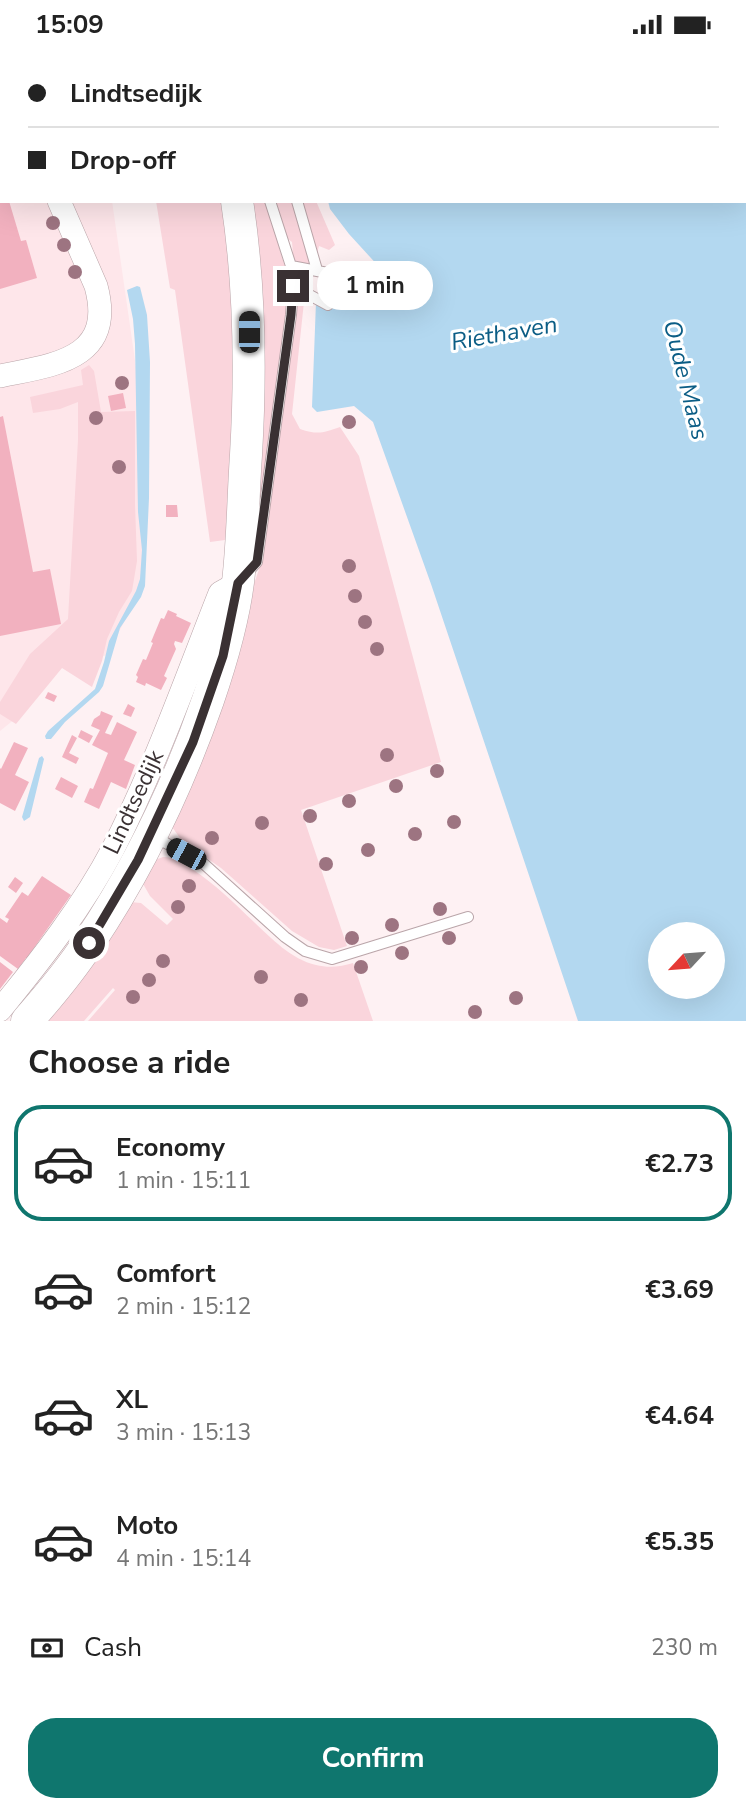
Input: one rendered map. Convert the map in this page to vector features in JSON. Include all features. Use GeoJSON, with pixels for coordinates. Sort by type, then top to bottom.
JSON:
{"type":"FeatureCollection","features":[{"type":"Feature","properties":{"kind":"street"},"geometry":{"type":"LineString","coordinates":[[0,376],[57,364],[75,356],[88,344],[95,332],[100,300],[60,203]]}},
{"type":"Feature","properties":{"kind":"street","name":"Lindtsedijk"},"geometry":{"type":"LineString","coordinates":[[27,1021],[89,943],[126,881],[193,742],[223,656],[238,583],[249,385],[249,310],[237,203]]}},
{"type":"Feature","properties":{"kind":"street","name":"Lindtsedijk"},"geometry":{"type":"LineString","coordinates":[[0,1010],[50,947],[92,885],[151,767],[219,593],[238,583]]}},
{"type":"Feature","properties":{"kind":"lane"},"geometry":{"type":"LineString","coordinates":[[238,583],[257,562],[291,315],[291,266],[271,203]]}},
{"type":"Feature","properties":{"kind":"lane"},"geometry":{"type":"LineString","coordinates":[[298,203],[317,270]]}},
{"type":"Feature","properties":{"kind":"lane"},"geometry":{"type":"LineString","coordinates":[[291,266],[354,278]]}},
{"type":"Feature","properties":{"kind":"lane"},"geometry":{"type":"LineString","coordinates":[[293,286],[328,306]]}},
{"type":"Feature","properties":{"kind":"lane"},"geometry":{"type":"LineString","coordinates":[[150,835],[204,864],[285,937],[305,951],[332,959],[468,917]]}},
{"type":"Feature","properties":{"kind":"shaded area"},"geometry":{"type":"Polygon","coordinates":[[[0,203],[112,203],[142,409],[144,574],[136,599],[107,655],[59,669],[16,718],[0,731],[0,203]]]}},
{"type":"Feature","properties":{"kind":"shaded area"},"geometry":{"type":"Polygon","coordinates":[[[156,203],[228,203],[238,273],[229,563],[225,540],[210,542],[175,290],[170,288],[156,203]]]}},
{"type":"Feature","properties":{"kind":"shaded area"},"geometry":{"type":"Polygon","coordinates":[[[244,203],[266,203],[285,267],[288,304],[254,553],[244,203]]]}},
{"type":"Feature","properties":{"kind":"shaded area"},"geometry":{"type":"Polygon","coordinates":[[[275,203],[317,203],[335,245],[329,250],[319,246],[304,302],[292,414],[300,429],[306,431],[320,433],[340,427],[359,456],[441,762],[301,810],[347,946],[334,950],[319,947],[292,931],[221,868],[182,841],[170,824],[263,558],[297,301],[292,242],[288,239],[275,203]]]}},
{"type":"Feature","properties":{"kind":"shaded area"},"geometry":{"type":"Polygon","coordinates":[[[89,365],[94,371],[101,412],[135,411],[137,561],[132,591],[107,639],[92,687],[62,668],[16,724],[0,714],[0,702],[30,654],[68,619],[78,440],[78,402],[60,409],[33,413],[30,397],[83,385],[81,370],[89,365]]]}},
{"type":"Feature","properties":{"kind":"shaded area"},"geometry":{"type":"Polygon","coordinates":[[[163,857],[178,861],[200,875],[298,958],[325,967],[353,963],[373,1021],[88,1021],[115,990],[113,988],[84,1021],[37,1021],[130,902],[141,903],[167,925],[173,919],[150,896],[142,882],[147,863],[163,857]]]}},
{"type":"Feature","properties":{"kind":"water"},"geometry":{"type":"Polygon","coordinates":[[[328,203],[746,203],[746,1021],[578,1021],[431,584],[373,422],[354,406],[317,412],[312,407],[316,302],[384,300],[385,286],[381,269],[349,234],[328,203]]]}},
{"type":"Feature","properties":{"kind":"water"},"geometry":{"type":"Polygon","coordinates":[[[140,287],[147,315],[150,362],[145,586],[141,597],[120,628],[103,686],[51,739],[46,739],[48,731],[95,689],[109,641],[140,579],[142,550],[138,512],[135,344],[127,290],[140,287]]]}},
{"type":"Feature","properties":{"kind":"water"},"geometry":{"type":"Polygon","coordinates":[[[42,756],[44,759],[30,817],[24,821],[22,817],[39,758],[42,756]]]}},
{"type":"Feature","properties":{"kind":"building"},"geometry":{"type":"Polygon","coordinates":[[[0,203],[10,203],[21,241],[26,240],[37,278],[0,289],[0,203]]]}},
{"type":"Feature","properties":{"kind":"building"},"geometry":{"type":"Polygon","coordinates":[[[123,393],[126,408],[111,411],[108,396],[123,393]]]}},
{"type":"Feature","properties":{"kind":"building"},"geometry":{"type":"Polygon","coordinates":[[[3,416],[33,572],[50,569],[61,624],[0,636],[0,417],[3,416]]]}},
{"type":"Feature","properties":{"kind":"building"},"geometry":{"type":"Polygon","coordinates":[[[166,505],[177,505],[178,517],[166,517],[166,505]]]}},
{"type":"Feature","properties":{"kind":"building"},"geometry":{"type":"Polygon","coordinates":[[[168,610],[191,623],[182,643],[175,641],[176,649],[161,690],[136,682],[136,675],[143,659],[146,660],[161,618],[164,619],[168,610]]]}},
{"type":"Feature","properties":{"kind":"building"},"geometry":{"type":"Polygon","coordinates":[[[48,692],[57,696],[54,702],[45,698],[48,692]]]}},
{"type":"Feature","properties":{"kind":"building"},"geometry":{"type":"Polygon","coordinates":[[[128,704],[135,708],[131,717],[123,714],[128,704]]]}},
{"type":"Feature","properties":{"kind":"building"},"geometry":{"type":"Polygon","coordinates":[[[101,711],[113,716],[105,733],[111,735],[117,722],[137,732],[124,760],[135,765],[126,789],[111,782],[99,809],[84,802],[90,788],[93,789],[108,753],[92,745],[100,730],[91,726],[101,711]]]}},
{"type":"Feature","properties":{"kind":"building"},"geometry":{"type":"Polygon","coordinates":[[[81,730],[93,736],[89,743],[78,737],[81,730]]]}},
{"type":"Feature","properties":{"kind":"building"},"geometry":{"type":"Polygon","coordinates":[[[72,735],[77,738],[69,753],[79,758],[76,764],[62,757],[72,735]]]}},
{"type":"Feature","properties":{"kind":"building"},"geometry":{"type":"Polygon","coordinates":[[[14,742],[28,748],[15,775],[29,782],[15,811],[0,803],[0,768],[14,742]]]}},
{"type":"Feature","properties":{"kind":"building"},"geometry":{"type":"Polygon","coordinates":[[[61,777],[78,786],[72,798],[55,789],[61,777]]]}},
{"type":"Feature","properties":{"kind":"building"},"geometry":{"type":"Polygon","coordinates":[[[42,876],[71,895],[18,969],[0,956],[0,918],[7,923],[9,919],[5,917],[22,892],[28,896],[42,876]]]}},
{"type":"Feature","properties":{"kind":"building"},"geometry":{"type":"Polygon","coordinates":[[[15,877],[23,883],[16,893],[8,887],[15,877]]]}},
{"type":"Feature","properties":{"kind":"building"},"geometry":{"type":"Polygon","coordinates":[[[0,962],[13,972],[0,989],[0,962]]]}},
{"type":"Feature","properties":{"kind":"route"},"geometry":{"type":"LineString","coordinates":[[89,943],[138,860],[193,742],[223,656],[238,583],[257,562],[293,286]]}},
{"type":"Feature","properties":{"kind":"water label","name":"Riethaven"},"geometry":{"type":"Point","coordinates":[504,333]}},
{"type":"Feature","properties":{"kind":"water label","name":"Oude Maas"},"geometry":{"type":"Point","coordinates":[686,380]}}]}
